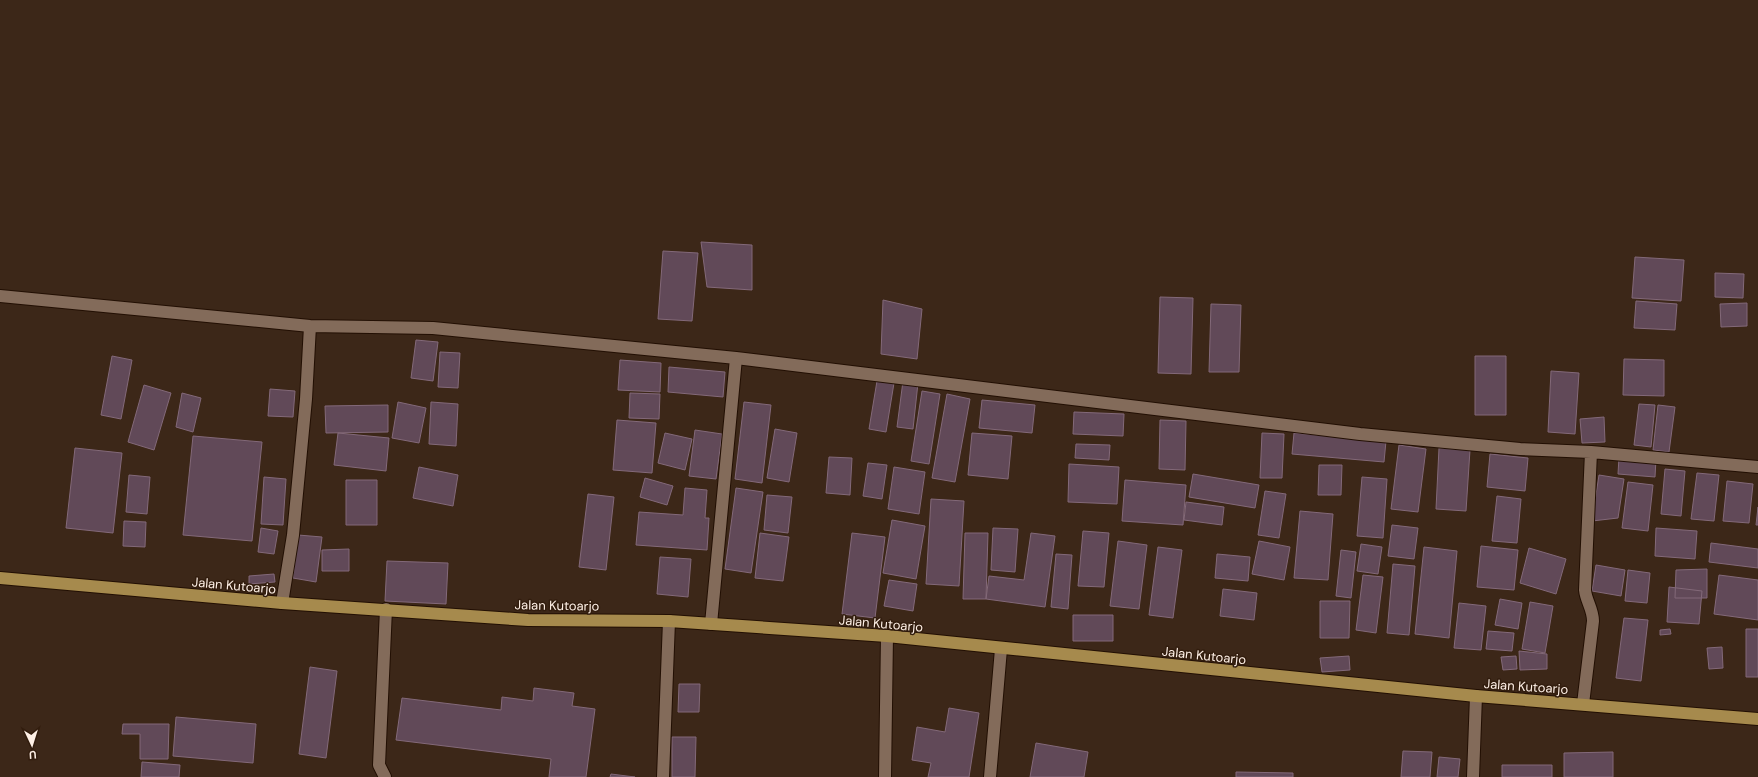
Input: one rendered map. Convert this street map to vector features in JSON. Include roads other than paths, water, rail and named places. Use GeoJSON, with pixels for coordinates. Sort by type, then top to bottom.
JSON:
{"type":"FeatureCollection","features":[{"type":"Feature","properties":{"kind":"main road","name":"Jalan Kutoarjo"},"geometry":{"type":"LineString","coordinates":[[0,578],[282,603],[528,620],[669,621],[887,636],[1001,649],[1476,696],[1758,719]]}},
{"type":"Feature","properties":{"kind":"street"},"geometry":{"type":"LineString","coordinates":[[0,296],[310,326],[432,328],[736,358],[1360,434],[1520,449],[1591,452],[1758,467]]}},
{"type":"Feature","properties":{"kind":"street"},"geometry":{"type":"LineString","coordinates":[[282,603],[293,535],[306,399],[310,326]]}},
{"type":"Feature","properties":{"kind":"street"},"geometry":{"type":"LineString","coordinates":[[711,624],[736,358]]}},
{"type":"Feature","properties":{"kind":"street"},"geometry":{"type":"LineString","coordinates":[[1583,704],[1593,621],[1592,611],[1587,600],[1585,590],[1591,452]]}},
{"type":"Feature","properties":{"kind":"street"},"geometry":{"type":"LineString","coordinates":[[384,777],[379,765],[386,609]]}},
{"type":"Feature","properties":{"kind":"street"},"geometry":{"type":"LineString","coordinates":[[664,777],[669,621]]}},
{"type":"Feature","properties":{"kind":"street"},"geometry":{"type":"LineString","coordinates":[[884,777],[887,636]]}},
{"type":"Feature","properties":{"kind":"street"},"geometry":{"type":"LineString","coordinates":[[990,777],[1001,649]]}},
{"type":"Feature","properties":{"kind":"street"},"geometry":{"type":"LineString","coordinates":[[1473,777],[1476,696]]}}]}
